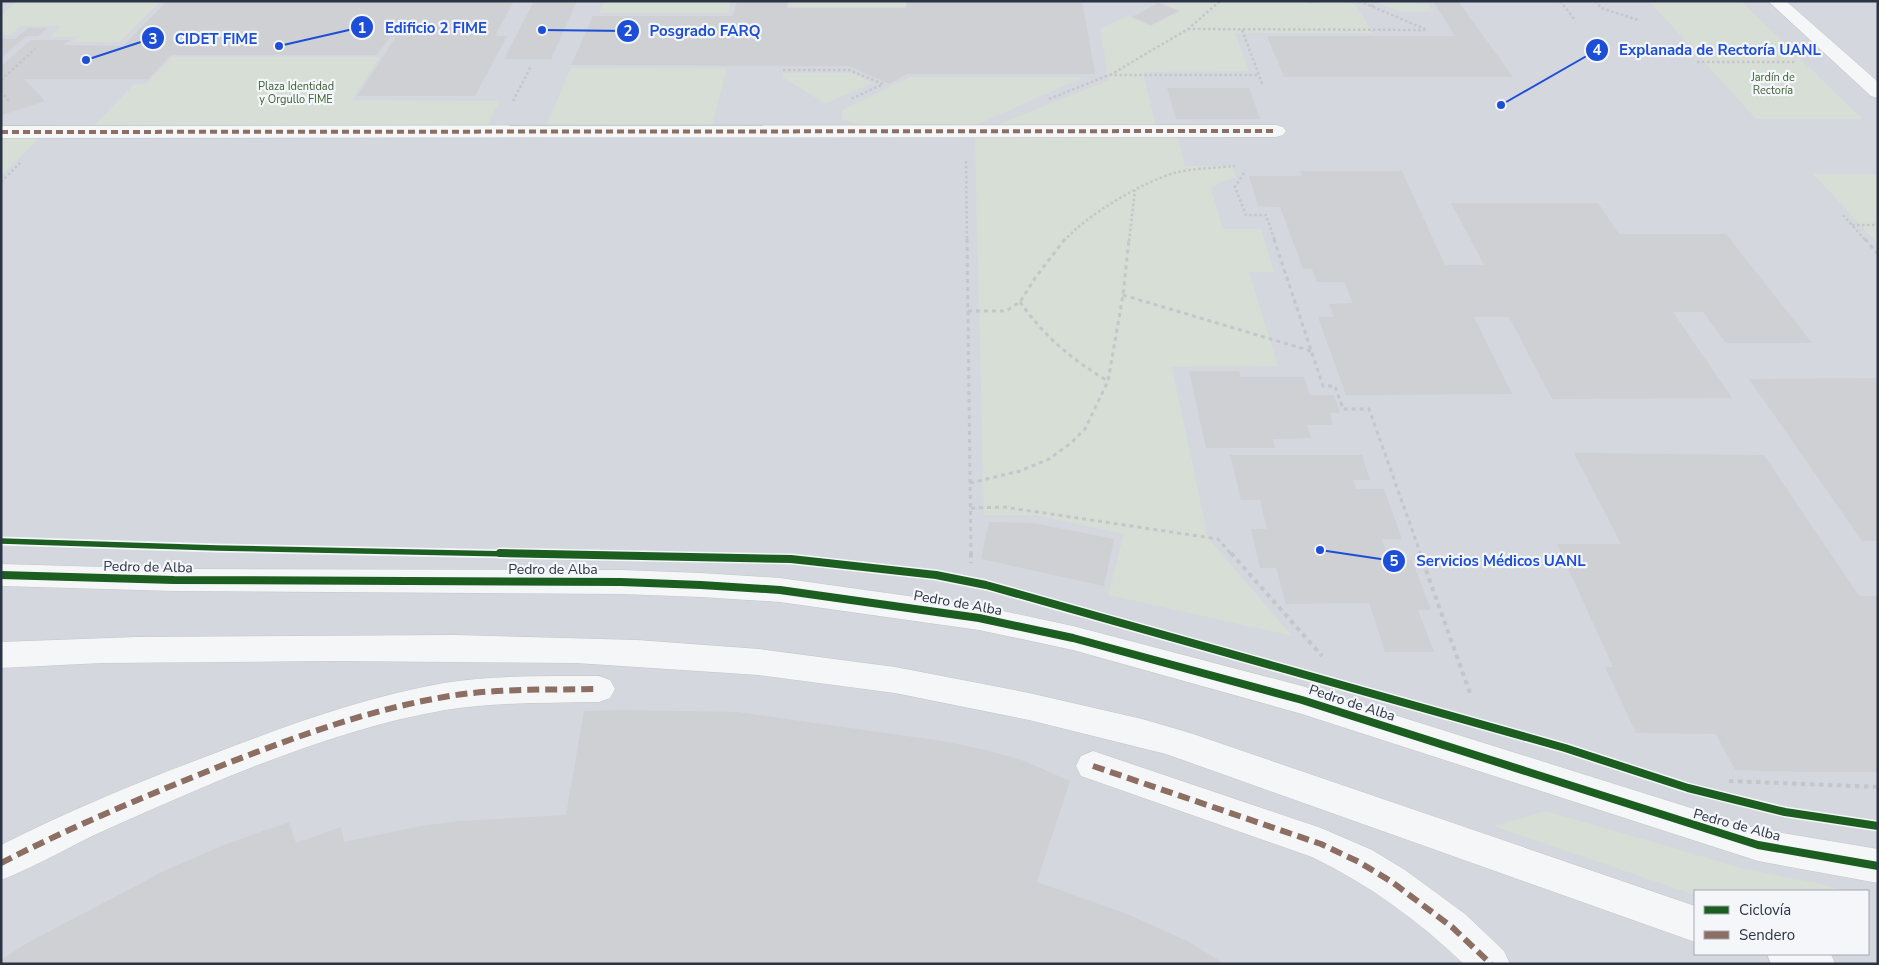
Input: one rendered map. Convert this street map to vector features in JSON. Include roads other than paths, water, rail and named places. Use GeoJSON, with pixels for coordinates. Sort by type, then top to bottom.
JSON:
{"type":"FeatureCollection","features":[{"type":"Feature","properties":{"kind":"street"},"geometry":{"type":"LineString","coordinates":[[1776,1],[1878,92]]}},
{"type":"Feature","properties":{"kind":"street"},"geometry":{"type":"LineString","coordinates":[[1,132],[1276,131]]}},
{"type":"Feature","properties":{"kind":"street","name":"Pedro de Alba"},"geometry":{"type":"LineString","coordinates":[[1,575],[174,580],[621,582],[701,585],[780,590],[970,616],[1073,638],[1302,700],[1758,845],[1878,866]]}},
{"type":"Feature","properties":{"kind":"street"},"geometry":{"type":"LineString","coordinates":[[1,655],[341,648],[602,651],[763,662],[871,676],[965,693],[1123,728],[1333,797],[1694,924]]}},
{"type":"Feature","properties":{"kind":"street"},"geometry":{"type":"LineString","coordinates":[[1,863],[152,792],[325,728],[410,704],[444,697],[510,690],[599,689]]}},
{"type":"Feature","properties":{"kind":"street"},"geometry":{"type":"LineString","coordinates":[[1093,766],[1321,844],[1360,862],[1392,882],[1452,927],[1492,964]]}},
{"type":"Feature","properties":{"kind":"street"},"geometry":{"type":"LineString","coordinates":[[1789,955],[1816,964]]}},
{"type":"Feature","properties":{"kind":"place","name":"Posgrado FARQ"},"geometry":{"type":"Point","coordinates":[542,30]}},
{"type":"Feature","properties":{"kind":"place","name":"Edificio 2 FIME"},"geometry":{"type":"Point","coordinates":[279,46]}},
{"type":"Feature","properties":{"kind":"place","name":"CIDET FIME"},"geometry":{"type":"Point","coordinates":[86,60]}},
{"type":"Feature","properties":{"kind":"place","name":"Explanada de Rectoría UANL"},"geometry":{"type":"Point","coordinates":[1501,105]}},
{"type":"Feature","properties":{"kind":"place","name":"Servicios Médicos UANL"},"geometry":{"type":"Point","coordinates":[1320,550]}},
{"type":"Feature","properties":{"kind":"park label","name":"Jardín de Rectoría"},"geometry":{"type":"Point","coordinates":[1773,83]}},
{"type":"Feature","properties":{"kind":"park label","name":"Plaza Identidad y Orgullo FIME"},"geometry":{"type":"Point","coordinates":[296,92]}}]}
